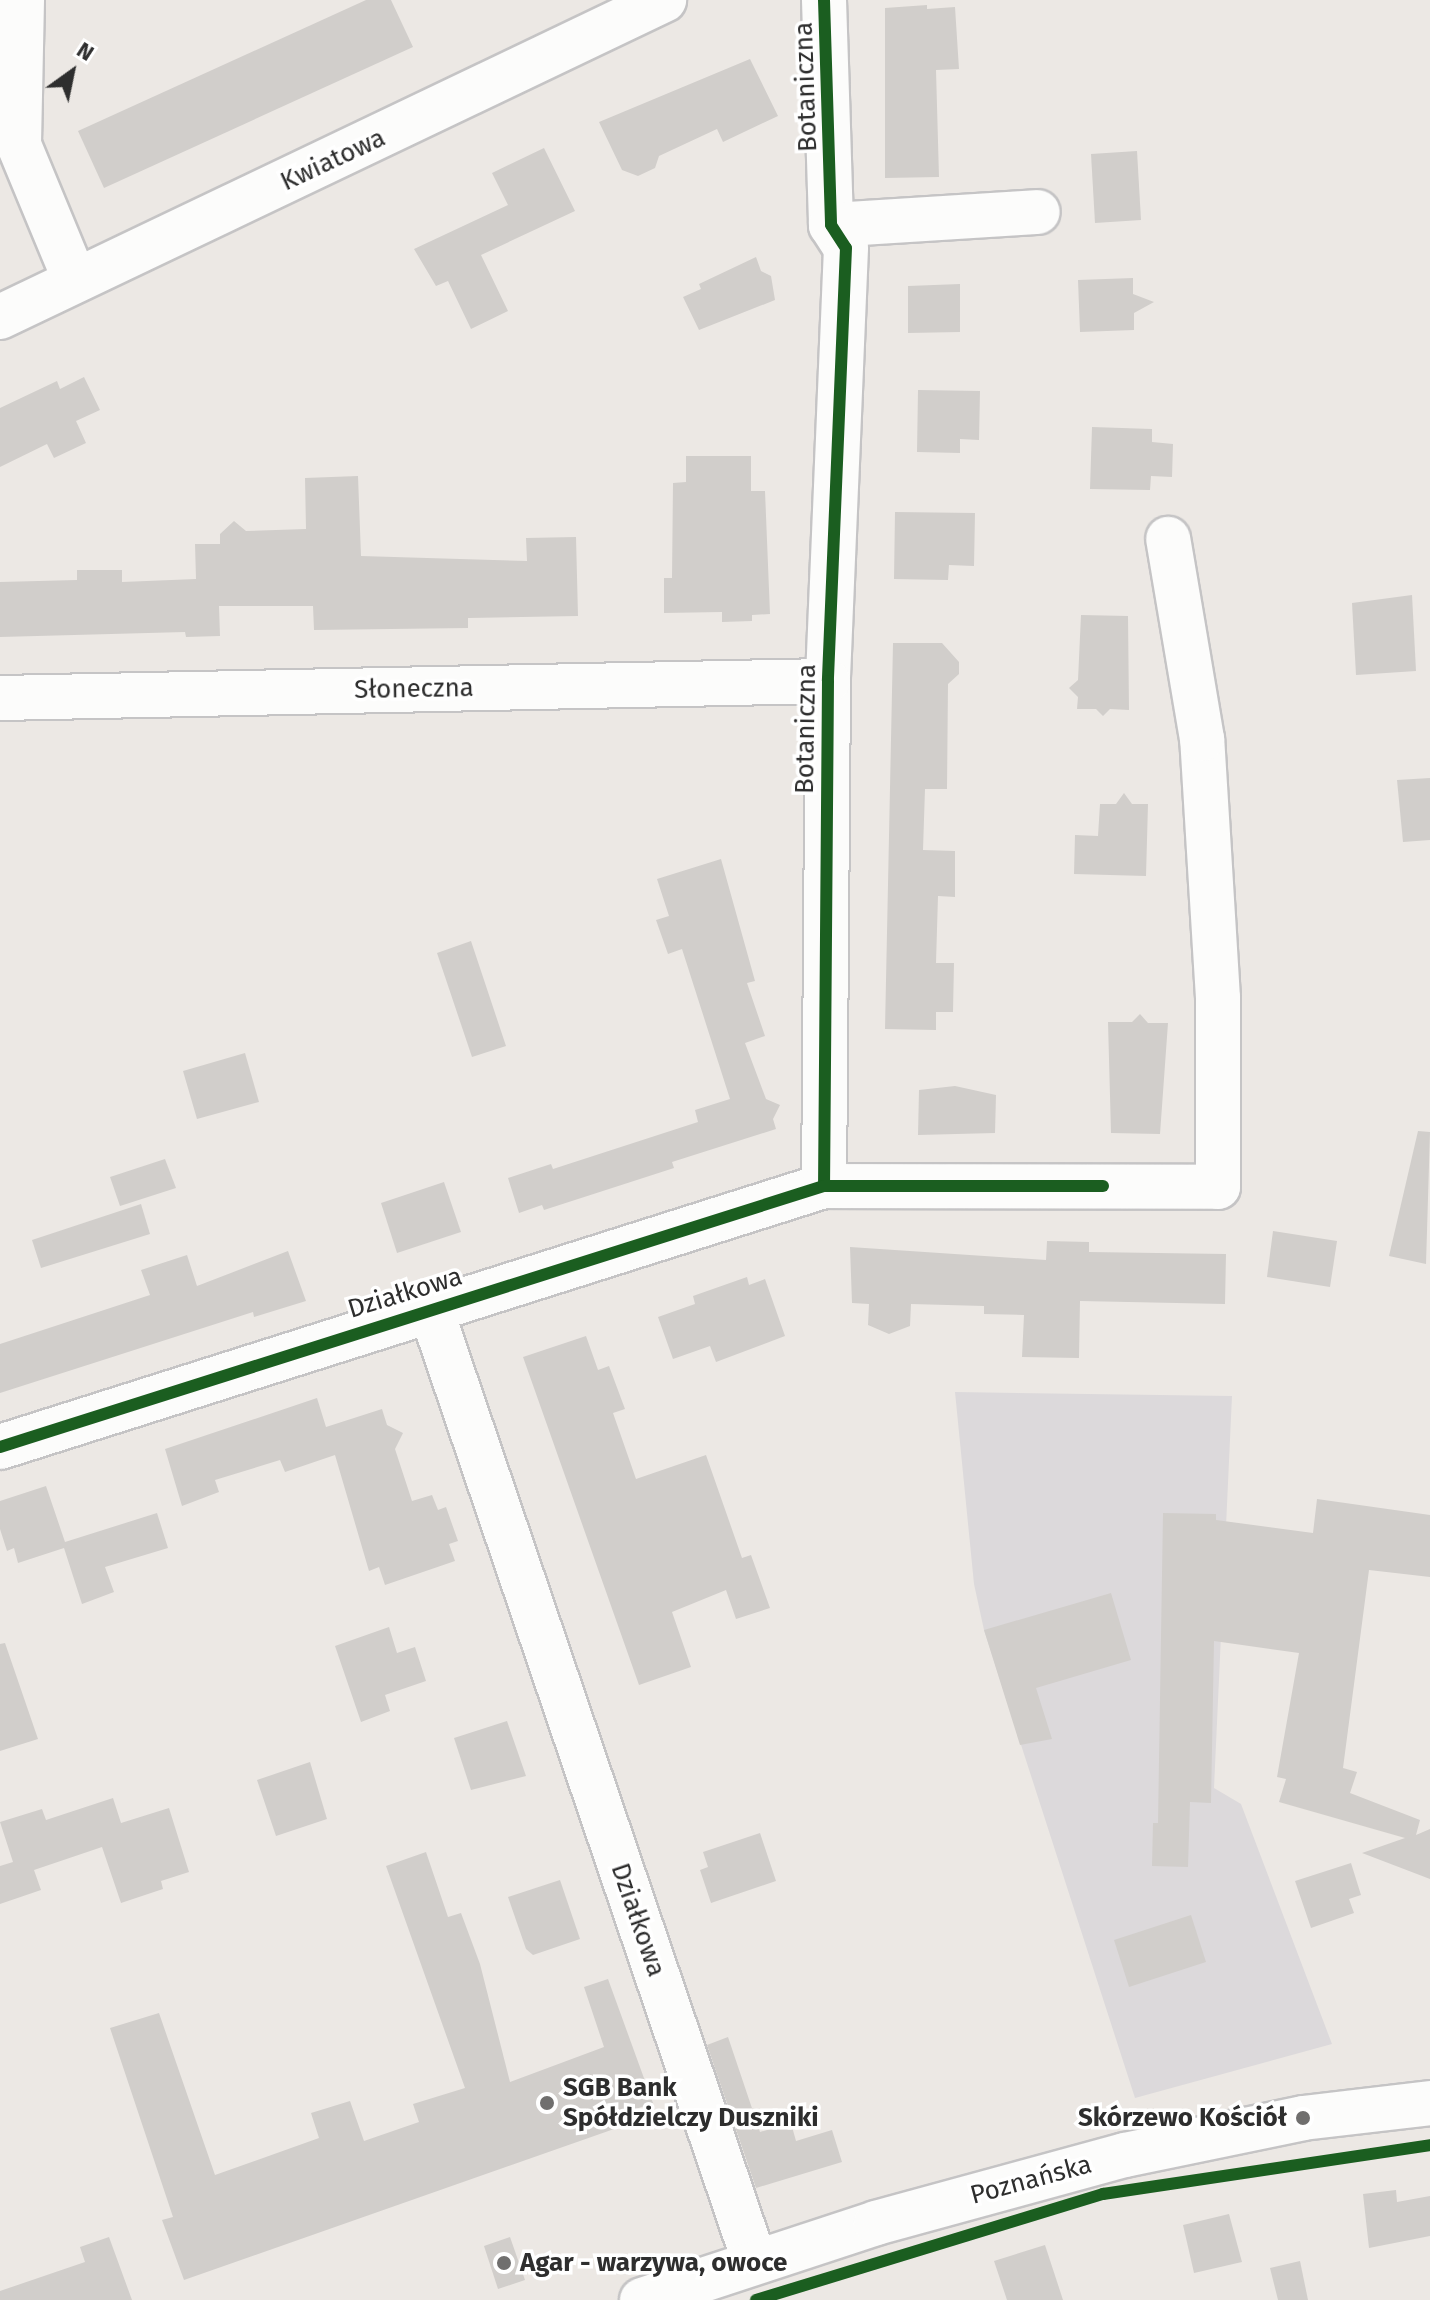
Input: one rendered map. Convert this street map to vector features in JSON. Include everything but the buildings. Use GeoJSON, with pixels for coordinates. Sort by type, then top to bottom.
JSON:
{"type":"FeatureCollection","features":[{"type":"Feature","properties":{"kind":"street"},"geometry":{"type":"LineString","coordinates":[[22,0],[9,115],[27,169],[75,280]]}},
{"type":"Feature","properties":{"kind":"street","name":"Kwiatowa"},"geometry":{"type":"LineString","coordinates":[[0,317],[664,0]]}},
{"type":"Feature","properties":{"kind":"street","name":"Botaniczna"},"geometry":{"type":"LineString","coordinates":[[824,0],[831,225],[846,248],[828,681],[824,1186]]}},
{"type":"Feature","properties":{"kind":"street"},"geometry":{"type":"LineString","coordinates":[[831,225],[1038,212]]}},
{"type":"Feature","properties":{"kind":"street"},"geometry":{"type":"LineString","coordinates":[[824,1186],[1218,1187],[1218,998],[1202,739],[1168,539]]}},
{"type":"Feature","properties":{"kind":"street","name":"Słoneczna"},"geometry":{"type":"LineString","coordinates":[[0,698],[828,681]]}},
{"type":"Feature","properties":{"kind":"street","name":"Działkowa"},"geometry":{"type":"LineString","coordinates":[[0,1447],[430,1307],[824,1186]]}},
{"type":"Feature","properties":{"kind":"street","name":"Działkowa"},"geometry":{"type":"LineString","coordinates":[[430,1307],[754,2260]]}},
{"type":"Feature","properties":{"kind":"street","name":"Poznańska"},"geometry":{"type":"LineString","coordinates":[[642,2300],[754,2260],[1125,2155],[1303,2118],[1430,2103]]}},
{"type":"Feature","properties":{"kind":"shaded area"},"geometry":{"type":"Polygon","coordinates":[[[955,1392],[1232,1396],[1214,1788],[1241,1804],[1332,2044],[1135,2098],[984,1630],[974,1584],[955,1392]]]}},
{"type":"Feature","properties":{"kind":"cycle path"},"geometry":{"type":"LineString","coordinates":[[824,0],[831,225],[846,248],[828,681],[824,1186]]}},
{"type":"Feature","properties":{"kind":"cycle path"},"geometry":{"type":"LineString","coordinates":[[0,1447],[824,1186],[1103,1186]]}},
{"type":"Feature","properties":{"kind":"cycle path"},"geometry":{"type":"LineString","coordinates":[[756,2300],[1103,2194],[1430,2145]]}},
{"type":"Feature","properties":{"kind":"place","name":"SGB Bank Spółdzielczy Duszniki"},"geometry":{"type":"Point","coordinates":[547,2103]}},
{"type":"Feature","properties":{"kind":"place","name":"Skórzewo Kościół"},"geometry":{"type":"Point","coordinates":[1303,2118]}},
{"type":"Feature","properties":{"kind":"place","name":"Agar - warzywa, owoce"},"geometry":{"type":"Point","coordinates":[504,2263]}}]}
